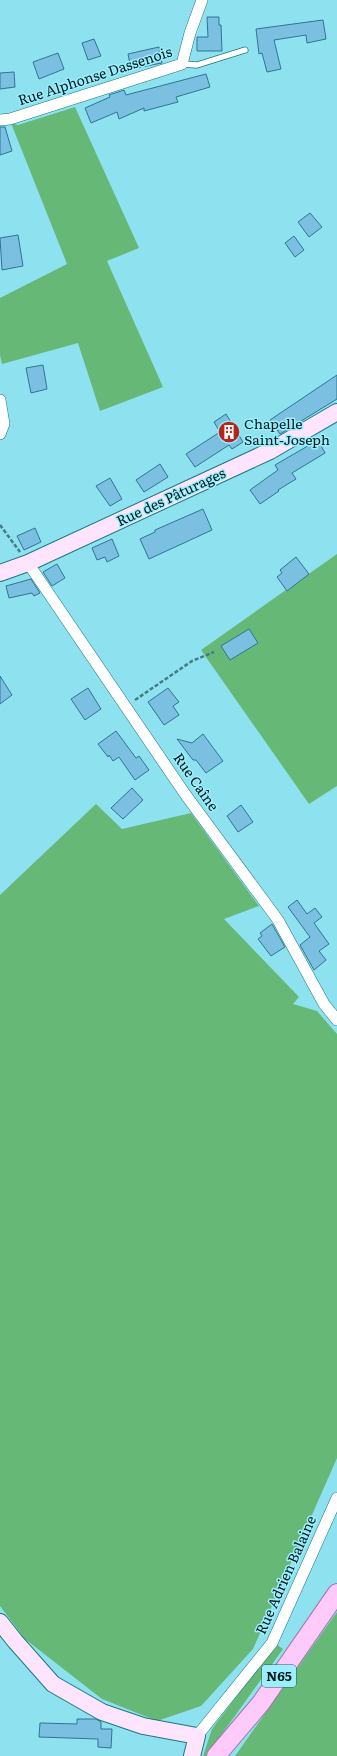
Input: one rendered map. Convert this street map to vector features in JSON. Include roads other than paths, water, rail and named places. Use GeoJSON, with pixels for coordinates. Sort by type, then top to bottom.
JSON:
{"type":"FeatureCollection","features":[{"type":"Feature","properties":{"kind":"main road","name":"N65"},"geometry":{"type":"LineString","coordinates":[[216,1756],[261,1703],[337,1593]]}},
{"type":"Feature","properties":{"kind":"street","name":"Rue Alphonse Dassenois"},"geometry":{"type":"LineString","coordinates":[[0,120],[10,119],[182,64],[190,33],[202,0]]}},
{"type":"Feature","properties":{"kind":"street"},"geometry":{"type":"LineString","coordinates":[[0,400],[4,424],[0,434]]}},
{"type":"Feature","properties":{"kind":"street","name":"Rue des Pâturages"},"geometry":{"type":"LineString","coordinates":[[0,573],[28,563],[270,451],[337,412]]}},
{"type":"Feature","properties":{"kind":"street","name":"Rue Caîne"},"geometry":{"type":"LineString","coordinates":[[28,563],[185,794],[278,920],[324,1004],[337,1020]]}},
{"type":"Feature","properties":{"kind":"street","name":"Rue Adrien Balaine"},"geometry":{"type":"LineString","coordinates":[[197,1736],[272,1643],[337,1498]]}},
{"type":"Feature","properties":{"kind":"street"},"geometry":{"type":"LineString","coordinates":[[0,1622],[53,1684],[102,1712],[136,1724],[197,1736],[192,1756]]}},
{"type":"Feature","properties":{"kind":"lane"},"geometry":{"type":"LineString","coordinates":[[182,64],[197,65],[245,50]]}},
{"type":"Feature","properties":{"kind":"place","name":"Chapelle Saint-Joseph"},"geometry":{"type":"Point","coordinates":[229,432]}}]}
